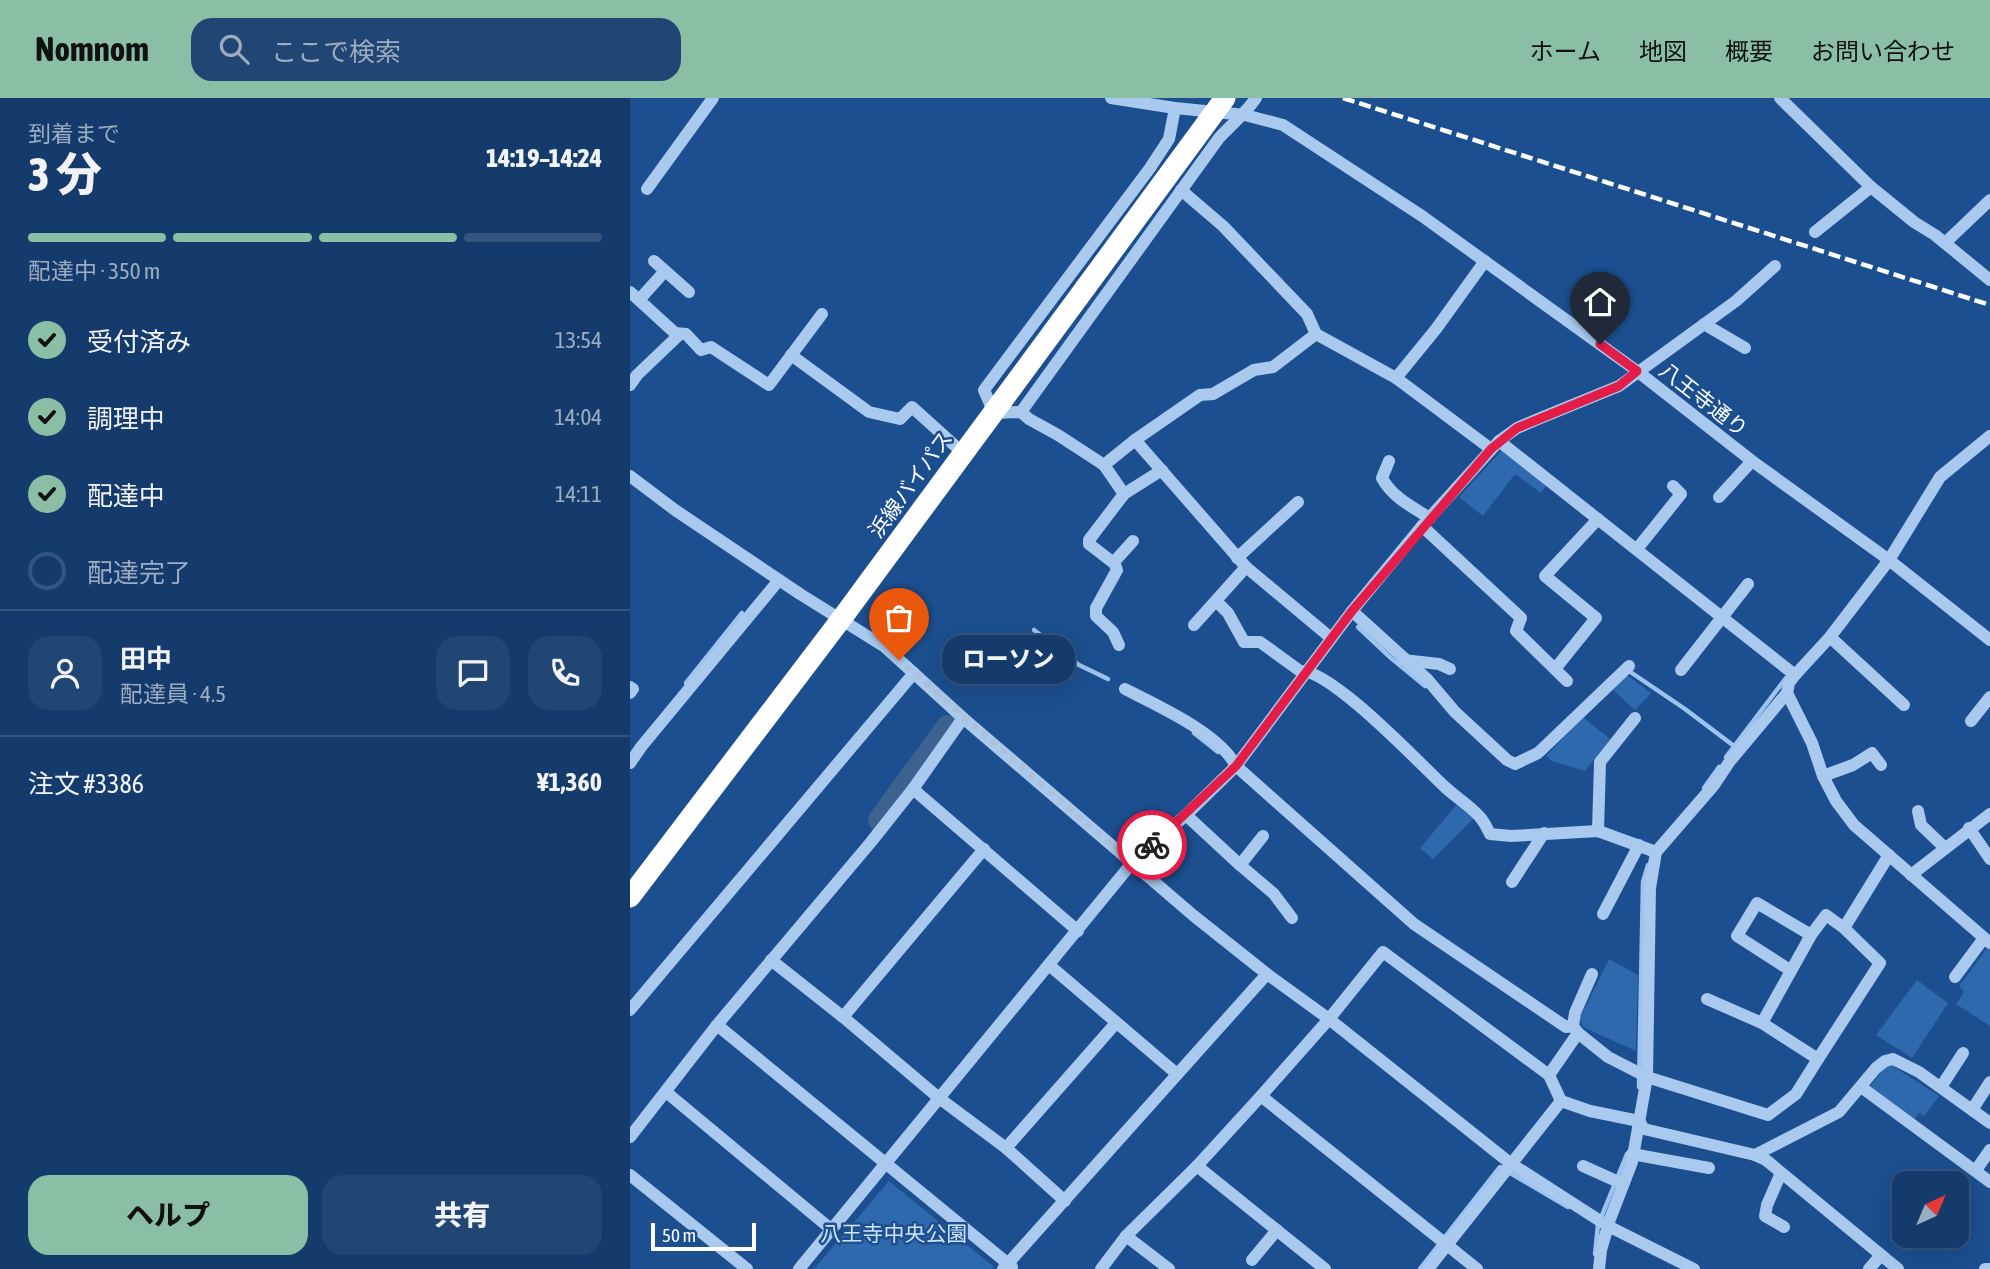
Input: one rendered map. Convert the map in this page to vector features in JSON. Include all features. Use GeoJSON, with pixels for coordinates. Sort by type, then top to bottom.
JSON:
{"type":"FeatureCollection","features":[{"type":"Feature","properties":{"kind":"highway","name":"浜線バイパス"},"geometry":{"type":"LineString","coordinates":[[630,897],[842,618],[1225,98]]}},
{"type":"Feature","properties":{"kind":"street"},"geometry":{"type":"LineString","coordinates":[[647,189],[713,98]]}},
{"type":"Feature","properties":{"kind":"street","name":"八王寺通り"},"geometry":{"type":"LineString","coordinates":[[1111,98],[1245,115],[1283,125],[1422,216],[1637,371],[1752,461],[1889,560],[1990,640]]}},
{"type":"Feature","properties":{"kind":"street"},"geometry":{"type":"LineString","coordinates":[[1021,412],[1219,138],[1230,125],[1245,115],[1256,98]]}},
{"type":"Feature","properties":{"kind":"street"},"geometry":{"type":"LineString","coordinates":[[1780,98],[1871,187],[1990,280]]}},
{"type":"Feature","properties":{"kind":"street"},"geometry":{"type":"LineString","coordinates":[[1125,494],[1104,466],[1021,412],[993,413],[984,390],[1150,168],[1169,139],[1175,108]]}},
{"type":"Feature","properties":{"kind":"street"},"geometry":{"type":"LineString","coordinates":[[1815,232],[1871,187]]}},
{"type":"Feature","properties":{"kind":"street"},"geometry":{"type":"LineString","coordinates":[[1181,190],[1223,226],[1307,314],[1316,334],[1396,378],[1495,445],[1598,519],[1795,675]]}},
{"type":"Feature","properties":{"kind":"street"},"geometry":{"type":"LineString","coordinates":[[1945,243],[1990,200]]}},
{"type":"Feature","properties":{"kind":"street"},"geometry":{"type":"LineString","coordinates":[[654,261],[689,292]]}},
{"type":"Feature","properties":{"kind":"street"},"geometry":{"type":"LineString","coordinates":[[1396,378],[1436,330],[1485,261]]}},
{"type":"Feature","properties":{"kind":"street"},"geometry":{"type":"LineString","coordinates":[[799,1269],[1132,863],[1186,816],[1236,766],[1352,611],[1495,445],[1517,428],[1619,386],[1735,301],[1775,266]]}},
{"type":"Feature","properties":{"kind":"street"},"geometry":{"type":"LineString","coordinates":[[665,271],[634,296],[675,333],[686,334],[701,350],[711,347],[769,385],[822,314]]}},
{"type":"Feature","properties":{"kind":"street"},"geometry":{"type":"LineString","coordinates":[[1704,324],[1745,348]]}},
{"type":"Feature","properties":{"kind":"street"},"geometry":{"type":"LineString","coordinates":[[630,386],[637,375],[680,334]]}},
{"type":"Feature","properties":{"kind":"street"},"geometry":{"type":"LineString","coordinates":[[1104,466],[1135,440],[1200,395],[1213,394],[1254,370],[1273,367],[1316,334]]}},
{"type":"Feature","properties":{"kind":"street"},"geometry":{"type":"LineString","coordinates":[[791,355],[869,412],[900,419],[912,407],[963,453]]}},
{"type":"Feature","properties":{"kind":"street"},"geometry":{"type":"LineString","coordinates":[[1599,1269],[1608,1226],[1632,1162],[1647,1077],[1650,888],[1656,852],[1714,785],[1730,761],[1787,693],[1789,683],[1795,675],[1830,637],[1889,560],[1940,477],[1990,436]]}},
{"type":"Feature","properties":{"kind":"street"},"geometry":{"type":"LineString","coordinates":[[1135,440],[1241,562],[1331,638]]}},
{"type":"Feature","properties":{"kind":"street"},"geometry":{"type":"LineString","coordinates":[[1389,461],[1382,478],[1385,485],[1426,522],[1521,618],[1516,631],[1567,681]]}},
{"type":"Feature","properties":{"kind":"street"},"geometry":{"type":"LineString","coordinates":[[1719,497],[1752,461]]}},
{"type":"Feature","properties":{"kind":"street"},"geometry":{"type":"LineString","coordinates":[[1119,645],[1113,632],[1096,616],[1096,608],[1117,570],[1115,564],[1089,542],[1125,494],[1162,470]]}},
{"type":"Feature","properties":{"kind":"street"},"geometry":{"type":"LineString","coordinates":[[630,475],[675,510],[885,647],[962,718],[1132,863],[1267,974],[1329,1019],[1510,1163],[1608,1226],[1679,1265],[1695,1269]]}},
{"type":"Feature","properties":{"kind":"street"},"geometry":{"type":"LineString","coordinates":[[1637,549],[1681,494],[1673,486]]}},
{"type":"Feature","properties":{"kind":"street"},"geometry":{"type":"LineString","coordinates":[[1194,625],[1216,601],[1241,562],[1298,502]]}},
{"type":"Feature","properties":{"kind":"street"},"geometry":{"type":"LineString","coordinates":[[1555,668],[1596,618],[1545,576],[1598,519]]}},
{"type":"Feature","properties":{"kind":"street"},"geometry":{"type":"LineString","coordinates":[[1115,564],[1133,541]]}},
{"type":"Feature","properties":{"kind":"street"},"geometry":{"type":"LineString","coordinates":[[630,763],[635,743],[779,580]]}},
{"type":"Feature","properties":{"kind":"street"},"geometry":{"type":"LineString","coordinates":[[1681,670],[1748,584]]}},
{"type":"Feature","properties":{"kind":"street"},"geometry":{"type":"LineString","coordinates":[[1216,601],[1228,612],[1244,642],[1260,642],[1300,671],[1308,670],[1334,687],[1399,741],[1480,817],[1490,834],[1511,836],[1598,831],[1656,852]]}},
{"type":"Feature","properties":{"kind":"street"},"geometry":{"type":"LineString","coordinates":[[1352,611],[1427,679],[1455,712],[1507,760],[1515,764],[1538,753],[1629,666]]}},
{"type":"Feature","properties":{"kind":"street"},"geometry":{"type":"LineString","coordinates":[[1830,637],[1904,705]]}},
{"type":"Feature","properties":{"kind":"street"},"geometry":{"type":"LineString","coordinates":[[1404,660],[1439,664],[1450,669]]}},
{"type":"Feature","properties":{"kind":"street"},"geometry":{"type":"LineString","coordinates":[[630,1010],[914,673]]}},
{"type":"Feature","properties":{"kind":"street"},"geometry":{"type":"LineString","coordinates":[[630,687],[633,690],[630,693]]}},
{"type":"Feature","properties":{"kind":"street"},"geometry":{"type":"LineString","coordinates":[[1125,689],[1193,725],[1231,756],[1236,766],[1414,924],[1566,1027],[1576,1030],[1608,1057],[1647,1077],[1768,1115],[1796,1094],[1880,963],[1844,928],[1826,915],[1790,970],[1762,1023]]}},
{"type":"Feature","properties":{"kind":"street"},"geometry":{"type":"LineString","coordinates":[[1787,693],[1812,743],[1836,802],[1854,825],[1987,941],[1955,977]]}},
{"type":"Feature","properties":{"kind":"street"},"geometry":{"type":"LineString","coordinates":[[1971,721],[1990,697]]}},
{"type":"Feature","properties":{"kind":"street"},"geometry":{"type":"LineString","coordinates":[[630,1138],[717,1025],[913,789],[962,718]]}},
{"type":"Feature","properties":{"kind":"street"},"geometry":{"type":"LineString","coordinates":[[1598,831],[1600,762],[1635,718]]}},
{"type":"Feature","properties":{"kind":"street"},"geometry":{"type":"LineString","coordinates":[[1824,776],[1853,765],[1872,753],[1881,765]]}},
{"type":"Feature","properties":{"kind":"street"},"geometry":{"type":"LineString","coordinates":[[913,789],[1078,931]]}},
{"type":"Feature","properties":{"kind":"street"},"geometry":{"type":"LineString","coordinates":[[1918,811],[1921,825],[1945,848]]}},
{"type":"Feature","properties":{"kind":"street"},"geometry":{"type":"LineString","coordinates":[[1911,875],[1990,814]]}},
{"type":"Feature","properties":{"kind":"street"},"geometry":{"type":"LineString","coordinates":[[1186,816],[1274,894],[1292,918]]}},
{"type":"Feature","properties":{"kind":"street"},"geometry":{"type":"LineString","coordinates":[[1969,828],[1990,859]]}},
{"type":"Feature","properties":{"kind":"street"},"geometry":{"type":"LineString","coordinates":[[1512,882],[1544,833]]}},
{"type":"Feature","properties":{"kind":"street"},"geometry":{"type":"LineString","coordinates":[[1240,865],[1263,836]]}},
{"type":"Feature","properties":{"kind":"street"},"geometry":{"type":"LineString","coordinates":[[1603,914],[1639,845]]}},
{"type":"Feature","properties":{"kind":"street"},"geometry":{"type":"LineString","coordinates":[[844,1017],[984,849]]}},
{"type":"Feature","properties":{"kind":"street"},"geometry":{"type":"LineString","coordinates":[[1844,928],[1889,855]]}},
{"type":"Feature","properties":{"kind":"street"},"geometry":{"type":"LineString","coordinates":[[1790,970],[1737,936],[1757,903],[1811,935]]}},
{"type":"Feature","properties":{"kind":"street"},"geometry":{"type":"LineString","coordinates":[[1101,1269],[1126,1236],[1197,1166],[1261,1096],[1329,1019],[1383,952],[1549,1075],[1561,1101],[1611,1116],[1639,1121],[1644,1129],[1755,1155],[1766,1160],[1898,1269]]}},
{"type":"Feature","properties":{"kind":"street"},"geometry":{"type":"LineString","coordinates":[[771,960],[844,1017],[939,1098],[1006,1148],[1065,1201]]}},
{"type":"Feature","properties":{"kind":"street"},"geometry":{"type":"LineString","coordinates":[[1049,965],[1177,1074]]}},
{"type":"Feature","properties":{"kind":"street"},"geometry":{"type":"LineString","coordinates":[[717,1025],[1008,1267],[1267,974]]}},
{"type":"Feature","properties":{"kind":"street"},"geometry":{"type":"LineString","coordinates":[[1549,1075],[1576,1030],[1575,1013],[1591,974]]}},
{"type":"Feature","properties":{"kind":"street"},"geometry":{"type":"LineString","coordinates":[[1707,999],[1762,1023],[1818,1059]]}},
{"type":"Feature","properties":{"kind":"street"},"geometry":{"type":"LineString","coordinates":[[1006,1148],[1116,1023]]}},
{"type":"Feature","properties":{"kind":"street"},"geometry":{"type":"LineString","coordinates":[[1941,1087],[1962,1053]]}},
{"type":"Feature","properties":{"kind":"street"},"geometry":{"type":"LineString","coordinates":[[1755,1155],[1839,1112],[1876,1068],[1885,1061],[1894,1059],[1919,1072],[1990,1123]]}},
{"type":"Feature","properties":{"kind":"street"},"geometry":{"type":"LineString","coordinates":[[1972,1110],[1990,1082]]}},
{"type":"Feature","properties":{"kind":"street"},"geometry":{"type":"LineString","coordinates":[[1861,1087],[1990,1182]]}},
{"type":"Feature","properties":{"kind":"street"},"geometry":{"type":"LineString","coordinates":[[666,1092],[832,1230]]}},
{"type":"Feature","properties":{"kind":"street"},"geometry":{"type":"LineString","coordinates":[[1261,1096],[1477,1269]]}},
{"type":"Feature","properties":{"kind":"street"},"geometry":{"type":"LineString","coordinates":[[1427,1269],[1561,1101]]}},
{"type":"Feature","properties":{"kind":"street"},"geometry":{"type":"LineString","coordinates":[[1976,1170],[1990,1150]]}},
{"type":"Feature","properties":{"kind":"street"},"geometry":{"type":"LineString","coordinates":[[1632,1154],[1709,1168]]}},
{"type":"Feature","properties":{"kind":"street"},"geometry":{"type":"LineString","coordinates":[[1197,1166],[1325,1269]]}},
{"type":"Feature","properties":{"kind":"street"},"geometry":{"type":"LineString","coordinates":[[1583,1166],[1623,1184]]}},
{"type":"Feature","properties":{"kind":"street"},"geometry":{"type":"LineString","coordinates":[[1781,1173],[1765,1216],[1784,1227]]}},
{"type":"Feature","properties":{"kind":"street"},"geometry":{"type":"LineString","coordinates":[[630,1175],[747,1269]]}},
{"type":"Feature","properties":{"kind":"street"},"geometry":{"type":"LineString","coordinates":[[1252,1260],[1277,1230]]}},
{"type":"Feature","properties":{"kind":"street"},"geometry":{"type":"LineString","coordinates":[[1126,1236],[1169,1269]]}},
{"type":"Feature","properties":{"kind":"street"},"geometry":{"type":"LineString","coordinates":[[1869,1269],[1881,1255]]}},
{"type":"Feature","properties":{"kind":"green space"},"geometry":{"type":"Polygon","coordinates":[[[1503,449],[1547,484],[1541,493],[1515,474],[1483,516],[1459,497],[1503,449]]]}},
{"type":"Feature","properties":{"kind":"green space"},"geometry":{"type":"Polygon","coordinates":[[[1627,675],[1651,693],[1635,710],[1613,690],[1627,675]]]}},
{"type":"Feature","properties":{"kind":"green space"},"geometry":{"type":"Polygon","coordinates":[[[1583,717],[1610,739],[1585,771],[1552,761],[1546,756],[1583,717]]]}},
{"type":"Feature","properties":{"kind":"green space"},"geometry":{"type":"Polygon","coordinates":[[[1458,803],[1476,816],[1433,859],[1420,848],[1458,803]]]}},
{"type":"Feature","properties":{"kind":"green space"},"geometry":{"type":"Polygon","coordinates":[[[1988,947],[1990,1026],[1956,1004],[1964,992],[1959,986],[1988,947]]]}},
{"type":"Feature","properties":{"kind":"green space"},"geometry":{"type":"Polygon","coordinates":[[[1609,959],[1638,975],[1636,1051],[1583,1027],[1580,1018],[1609,959]]]}},
{"type":"Feature","properties":{"kind":"green space"},"geometry":{"type":"Polygon","coordinates":[[[1917,980],[1948,1003],[1912,1058],[1876,1035],[1917,980]]]}},
{"type":"Feature","properties":{"kind":"green space"},"geometry":{"type":"Polygon","coordinates":[[[1888,1063],[1939,1096],[1924,1116],[1919,1113],[1914,1120],[1869,1088],[1888,1063]]]}},
{"type":"Feature","properties":{"kind":"green space","name":"八王寺中央公園"},"geometry":{"type":"Polygon","coordinates":[[[889,1181],[994,1267],[814,1269],[889,1181]]]}},
{"type":"Feature","properties":{"kind":"waterway"},"geometry":{"type":"LineString","coordinates":[[686,683],[742,613]]}},
{"type":"Feature","properties":{"kind":"waterway"},"geometry":{"type":"LineString","coordinates":[[1358,627],[1425,686]]}},
{"type":"Feature","properties":{"kind":"waterway"},"geometry":{"type":"LineString","coordinates":[[1034,630],[1079,665],[1108,679]]}},
{"type":"Feature","properties":{"kind":"waterway"},"geometry":{"type":"LineString","coordinates":[[1626,669],[1734,746]]}},
{"type":"Feature","properties":{"kind":"waterway"},"geometry":{"type":"LineString","coordinates":[[1726,757],[1786,678]]}},
{"type":"Feature","properties":{"kind":"waterway"},"geometry":{"type":"LineString","coordinates":[[880,820],[948,727]]}},
{"type":"Feature","properties":{"kind":"waterway"},"geometry":{"type":"LineString","coordinates":[[1194,733],[1218,752]]}},
{"type":"Feature","properties":{"kind":"waterway"},"geometry":{"type":"LineString","coordinates":[[1704,788],[1719,767]]}},
{"type":"Feature","properties":{"kind":"waterway"},"geometry":{"type":"LineString","coordinates":[[1639,1087],[1643,882],[1648,865]]}},
{"type":"Feature","properties":{"kind":"waterway"},"geometry":{"type":"LineString","coordinates":[[1595,1254],[1598,1225],[1627,1154]]}},
{"type":"Feature","properties":{"kind":"waterway"},"geometry":{"type":"LineString","coordinates":[[1420,1269],[1500,1167],[1568,1207]]}},
{"type":"Feature","properties":{"kind":"railway"},"geometry":{"type":"LineString","coordinates":[[1343,98],[1990,305]]}},
{"type":"Feature","properties":{"kind":"way so far"},"geometry":{"type":"LineString","coordinates":[[899,660],[962,718],[1132,863],[1152,845]]}},
{"type":"Feature","properties":{"kind":"place","name":"ローソン"},"geometry":{"type":"Point","coordinates":[899,660]}},
{"type":"Feature","properties":{"kind":"route"},"geometry":{"type":"LineString","coordinates":[[1152,845],[1186,816],[1236,766],[1352,611],[1422,526],[1499,441],[1517,428],[1619,386],[1637,371],[1600,344]]}}]}
